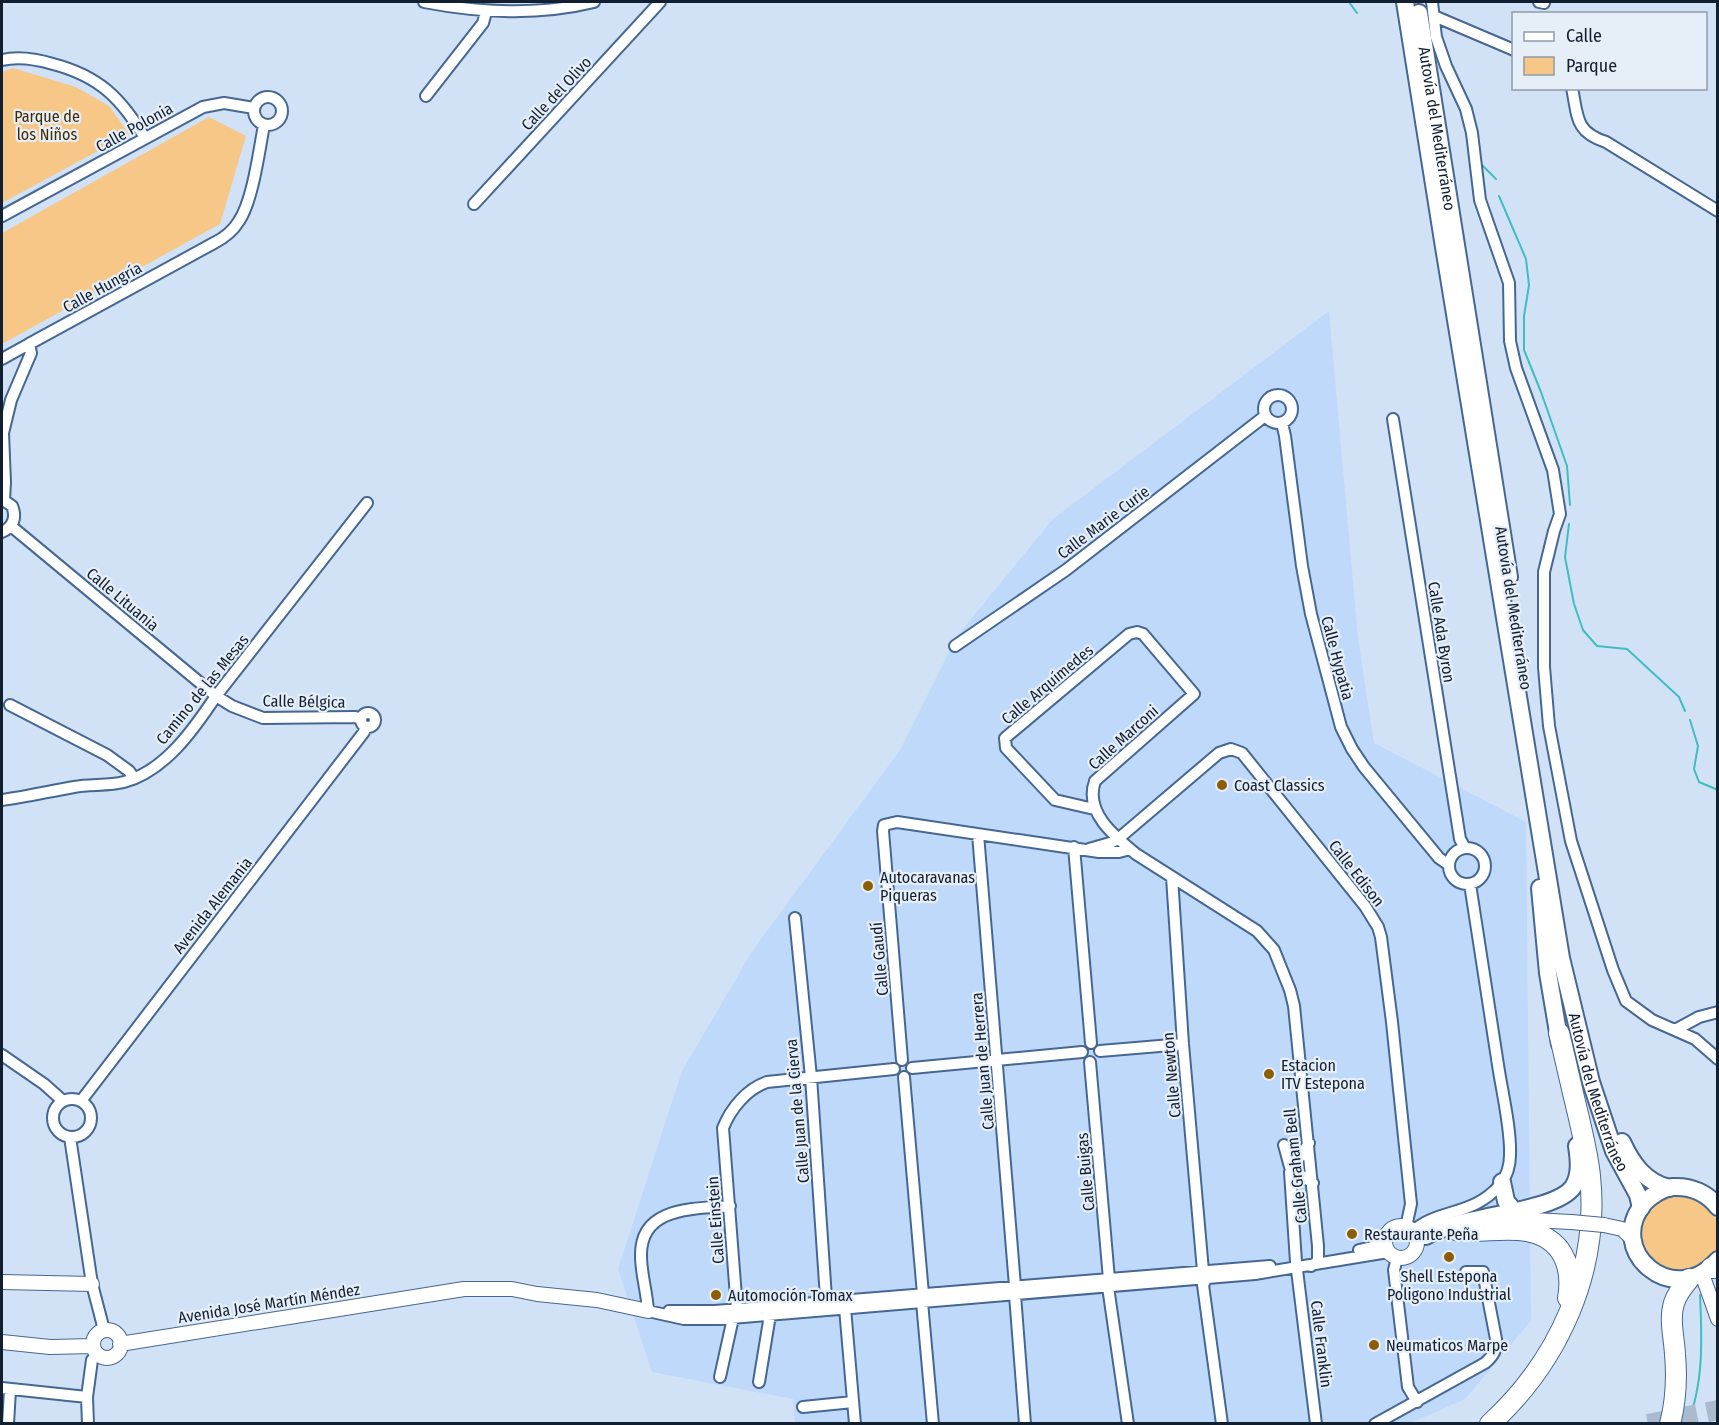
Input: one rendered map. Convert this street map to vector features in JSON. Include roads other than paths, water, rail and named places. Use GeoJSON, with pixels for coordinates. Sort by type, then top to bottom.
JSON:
{"type":"FeatureCollection","features":[{"type":"Feature","properties":{"kind":"highway","name":"Autovía del Mediterráneo"},"geometry":{"type":"LineString","coordinates":[[1405,2],[1561,958],[1581,1044],[1606,1128],[1614,1151],[1638,1195],[1638,1213]]}},
{"type":"Feature","properties":{"kind":"highway","name":"Autovía del Mediterráneo"},"geometry":{"type":"LineString","coordinates":[[1417,2],[1560,897],[1574,968],[1596,1064],[1623,1146],[1644,1176],[1669,1188]]}},
{"type":"Feature","properties":{"kind":"highway","name":"Autovía del Mediterráneo"},"geometry":{"type":"LineString","coordinates":[[1416,1233],[1556,1200],[1566,1194],[1577,1180],[1579,1156],[1563,1079],[1559,1034],[1542,929],[1534,798]]}},
{"type":"Feature","properties":{"kind":"highway"},"geometry":{"type":"LineString","coordinates":[[1490,1424],[1524,1388],[1557,1339],[1581,1283],[1589,1240],[1591,1198],[1587,1155],[1559,1034]]}},
{"type":"Feature","properties":{"kind":"highway"},"geometry":{"type":"LineString","coordinates":[[1502,1182],[1506,1201],[1514,1210]]}},
{"type":"Feature","properties":{"kind":"highway"},"geometry":{"type":"LineString","coordinates":[[1708,1270],[1671,1280],[1657,1275],[1645,1265],[1637,1253],[1633,1239],[1638,1213],[1648,1198],[1669,1188],[1693,1189],[1714,1200]]}},
{"type":"Feature","properties":{"kind":"highway"},"geometry":{"type":"LineString","coordinates":[[1456,1230],[1471,1232],[1533,1231],[1544,1235],[1556,1245],[1564,1256],[1570,1275],[1568,1298],[1562,1312],[1557,1339]]}},
{"type":"Feature","properties":{"kind":"highway"},"geometry":{"type":"LineString","coordinates":[[1670,1424],[1675,1395],[1676,1357],[1672,1314],[1674,1301],[1683,1286],[1708,1270]]}},
{"type":"Feature","properties":{"kind":"street"},"geometry":{"type":"LineString","coordinates":[[424,2],[486,12],[533,11],[594,2]]}},
{"type":"Feature","properties":{"kind":"street","name":"Calle del Olivo"},"geometry":{"type":"LineString","coordinates":[[474,204],[660,2]]}},
{"type":"Feature","properties":{"kind":"street"},"geometry":{"type":"LineString","coordinates":[[1432,2],[1436,37],[1446,66],[1466,109],[1472,133],[1480,200],[1509,283],[1510,341],[1516,368],[1553,470],[1560,514],[1544,572],[1544,667],[1549,726],[1571,841],[1613,970],[1626,1001],[1652,1020],[1695,1039],[1718,1059]]}},
{"type":"Feature","properties":{"kind":"street"},"geometry":{"type":"LineString","coordinates":[[426,96],[483,23],[486,12]]}},
{"type":"Feature","properties":{"kind":"street"},"geometry":{"type":"LineString","coordinates":[[1434,16],[1512,49]]}},
{"type":"Feature","properties":{"kind":"street"},"geometry":{"type":"LineString","coordinates":[[2,60],[21,58],[46,62],[91,78],[121,103],[145,138]]}},
{"type":"Feature","properties":{"kind":"street"},"geometry":{"type":"LineString","coordinates":[[1572,90],[1578,117],[1585,132],[1592,138],[1606,142],[1718,211]]}},
{"type":"Feature","properties":{"kind":"street"},"geometry":{"type":"LineString","coordinates":[[269,97],[274,98],[282,111],[279,120],[274,124],[264,125],[254,116],[254,108],[259,100],[269,97]]}},
{"type":"Feature","properties":{"kind":"street","name":"Calle Polonia"},"geometry":{"type":"LineString","coordinates":[[2,216],[209,104],[224,103],[254,108]]}},
{"type":"Feature","properties":{"kind":"street","name":"Calle Hungría"},"geometry":{"type":"LineString","coordinates":[[2,359],[228,234],[239,221],[247,204],[264,125]]}},
{"type":"Feature","properties":{"kind":"street"},"geometry":{"type":"LineString","coordinates":[[6,529],[14,521],[14,511],[12,506],[3,499],[5,482],[3,433],[11,400],[31,353],[29,344]]}},
{"type":"Feature","properties":{"kind":"street"},"geometry":{"type":"LineString","coordinates":[[1275,395],[1283,396],[1292,404],[1289,419],[1282,423],[1274,423],[1266,416],[1264,407],[1275,395]]}},
{"type":"Feature","properties":{"kind":"street","name":"Calle Marie Curie"},"geometry":{"type":"LineString","coordinates":[[955,646],[1066,570],[1266,416]]}},
{"type":"Feature","properties":{"kind":"street","name":"Calle Ada Byron"},"geometry":{"type":"LineString","coordinates":[[1393,419],[1460,839],[1465,848]]}},
{"type":"Feature","properties":{"kind":"street","name":"Calle Hypatia"},"geometry":{"type":"LineString","coordinates":[[1282,423],[1311,614],[1341,728],[1364,767],[1439,858],[1449,865]]}},
{"type":"Feature","properties":{"kind":"street","name":"Camino de las Mesas"},"geometry":{"type":"LineString","coordinates":[[2,800],[75,787],[116,783],[134,778],[153,768],[173,751],[200,719],[367,503]]}},
{"type":"Feature","properties":{"kind":"street","name":"Calle Lituania"},"geometry":{"type":"LineString","coordinates":[[6,529],[216,696]]}},
{"type":"Feature","properties":{"kind":"street","name":"Calle Arquímedes"},"geometry":{"type":"LineString","coordinates":[[1094,809],[1055,800],[1006,748],[1005,738],[1129,634],[1137,632],[1143,634],[1194,694]]}},
{"type":"Feature","properties":{"kind":"street","name":"Calle Marconi"},"geometry":{"type":"LineString","coordinates":[[1094,809],[1091,792],[1095,781],[1194,694]]}},
{"type":"Feature","properties":{"kind":"street","name":"Calle Bélgica"},"geometry":{"type":"LineString","coordinates":[[216,696],[232,706],[263,718],[355,717],[363,723]]}},
{"type":"Feature","properties":{"kind":"street"},"geometry":{"type":"LineString","coordinates":[[10,705],[108,755],[129,771],[134,778]]}},
{"type":"Feature","properties":{"kind":"street","name":"Avenida Alemania"},"geometry":{"type":"LineString","coordinates":[[81,1101],[364,732],[363,723]]}},
{"type":"Feature","properties":{"kind":"street","name":"Calle Edison"},"geometry":{"type":"LineString","coordinates":[[1118,839],[1219,753],[1231,749],[1237,750],[1365,906],[1381,936],[1416,1233]]}},
{"type":"Feature","properties":{"kind":"street"},"geometry":{"type":"LineString","coordinates":[[1089,849],[1118,839],[1094,809]]}},
{"type":"Feature","properties":{"kind":"street","name":"Calle Gaudí"},"geometry":{"type":"LineString","coordinates":[[902,1060],[884,825],[897,822],[978,834]]}},
{"type":"Feature","properties":{"kind":"street"},"geometry":{"type":"LineString","coordinates":[[978,834],[1119,852],[1130,849]]}},
{"type":"Feature","properties":{"kind":"street","name":"Calle Juan de Herrera"},"geometry":{"type":"LineString","coordinates":[[978,834],[1025,1424]]}},
{"type":"Feature","properties":{"kind":"street","name":"Calle Graham Bell"},"geometry":{"type":"LineString","coordinates":[[1118,839],[1172,877],[1257,931],[1274,950],[1294,1006],[1313,1183],[1315,1262]]}},
{"type":"Feature","properties":{"kind":"street"},"geometry":{"type":"LineString","coordinates":[[1074,847],[1091,1043]]}},
{"type":"Feature","properties":{"kind":"street"},"geometry":{"type":"LineString","coordinates":[[1465,848],[1482,855],[1485,867],[1481,878],[1470,884],[1455,880],[1449,870],[1454,853],[1465,848]]}},
{"type":"Feature","properties":{"kind":"street","name":"Calle Newton"},"geometry":{"type":"LineString","coordinates":[[1172,877],[1203,1285],[1222,1424]]}},
{"type":"Feature","properties":{"kind":"street"},"geometry":{"type":"LineString","coordinates":[[1390,1250],[1406,1257],[1414,1252],[1416,1233],[1425,1222],[1471,1207],[1486,1199],[1502,1182],[1509,1168],[1510,1152],[1470,884]]}},
{"type":"Feature","properties":{"kind":"street","name":"Calle Juan de la Cierva"},"geometry":{"type":"LineString","coordinates":[[795,918],[811,1077],[825,1303]]}},
{"type":"Feature","properties":{"kind":"street"},"geometry":{"type":"LineString","coordinates":[[1676,1030],[1699,1017],[1718,1012]]}},
{"type":"Feature","properties":{"kind":"street"},"geometry":{"type":"LineString","coordinates":[[1091,1043],[1096,1045],[1100,1051],[1099,1058],[1090,1062],[1083,1058],[1082,1052],[1085,1045],[1091,1043]]}},
{"type":"Feature","properties":{"kind":"street"},"geometry":{"type":"LineString","coordinates":[[1100,1051],[1183,1044]]}},
{"type":"Feature","properties":{"kind":"street"},"geometry":{"type":"LineString","coordinates":[[912,1068],[1082,1052]]}},
{"type":"Feature","properties":{"kind":"street"},"geometry":{"type":"LineString","coordinates":[[2,1054],[44,1084],[63,1101]]}},
{"type":"Feature","properties":{"kind":"street"},"geometry":{"type":"LineString","coordinates":[[902,1060],[909,1062],[912,1068],[910,1074],[904,1077],[897,1075],[894,1069],[896,1063],[902,1060]]}},
{"type":"Feature","properties":{"kind":"street","name":"Calle Buigas"},"geometry":{"type":"LineString","coordinates":[[1090,1062],[1109,1283],[1128,1424]]}},
{"type":"Feature","properties":{"kind":"street"},"geometry":{"type":"LineString","coordinates":[[811,1077],[894,1069]]}},
{"type":"Feature","properties":{"kind":"street","name":"Calle Einstein"},"geometry":{"type":"LineString","coordinates":[[720,1377],[735,1314],[730,1206],[723,1128],[733,1110],[759,1085],[776,1080],[811,1077]]}},
{"type":"Feature","properties":{"kind":"street"},"geometry":{"type":"LineString","coordinates":[[904,1077],[933,1424]]}},
{"type":"Feature","properties":{"kind":"street"},"geometry":{"type":"LineString","coordinates":[[72,1099],[81,1101],[90,1112],[89,1126],[84,1132],[70,1137],[59,1132],[53,1122],[54,1110],[63,1101],[72,1099]]}},
{"type":"Feature","properties":{"kind":"street"},"geometry":{"type":"LineString","coordinates":[[70,1137],[92,1284],[104,1330]]}},
{"type":"Feature","properties":{"kind":"street"},"geometry":{"type":"LineString","coordinates":[[1308,1143],[1291,1172],[1313,1183]]}},
{"type":"Feature","properties":{"kind":"street","name":"Calle Graham Bell"},"geometry":{"type":"LineString","coordinates":[[1284,1145],[1291,1172],[1297,1265]]}},
{"type":"Feature","properties":{"kind":"street"},"geometry":{"type":"LineString","coordinates":[[648,1311],[641,1254],[644,1237],[649,1227],[666,1215],[691,1209],[730,1206]]}},
{"type":"Feature","properties":{"kind":"street"},"geometry":{"type":"LineString","coordinates":[[1609,1226],[1638,1213]]}},
{"type":"Feature","properties":{"kind":"street"},"geometry":{"type":"LineString","coordinates":[[1417,1402],[1408,1387],[1390,1250],[1391,1230],[1395,1227],[1416,1233],[1456,1230],[1511,1221],[1543,1220],[1609,1226],[1622,1229],[1633,1239]]}},
{"type":"Feature","properties":{"kind":"street","name":"Avenida José Martín Méndez"},"geometry":{"type":"LineString","coordinates":[[1204,1275],[1255,1274],[1390,1250]]}},
{"type":"Feature","properties":{"kind":"street","name":"Avenida José Martín Méndez"},"geometry":{"type":"LineString","coordinates":[[120,1344],[424,1295],[501,1297],[537,1294],[597,1300],[671,1317],[697,1320],[710,1316],[867,1299],[922,1298],[1015,1291],[1297,1265]]}},
{"type":"Feature","properties":{"kind":"street","name":"Calle Franklin"},"geometry":{"type":"LineString","coordinates":[[1297,1265],[1316,1424]]}},
{"type":"Feature","properties":{"kind":"street"},"geometry":{"type":"LineString","coordinates":[[1708,1270],[1718,1319]]}},
{"type":"Feature","properties":{"kind":"street"},"geometry":{"type":"LineString","coordinates":[[1375,1424],[1485,1363],[1493,1356],[1496,1347],[1483,1272],[1466,1272]]}},
{"type":"Feature","properties":{"kind":"street"},"geometry":{"type":"LineString","coordinates":[[2,1281],[92,1284]]}},
{"type":"Feature","properties":{"kind":"street","name":"Avenida José Martín Méndez"},"geometry":{"type":"LineString","coordinates":[[1015,1291],[1044,1293],[1083,1289],[1109,1283]]}},
{"type":"Feature","properties":{"kind":"street","name":"Avenida José Martín Méndez"},"geometry":{"type":"LineString","coordinates":[[648,1311],[771,1315],[898,1304],[922,1298]]}},
{"type":"Feature","properties":{"kind":"street","name":"Avenida José Martín Méndez"},"geometry":{"type":"LineString","coordinates":[[845,1308],[867,1299]]}},
{"type":"Feature","properties":{"kind":"street"},"geometry":{"type":"LineString","coordinates":[[845,1308],[855,1424]]}},
{"type":"Feature","properties":{"kind":"street"},"geometry":{"type":"LineString","coordinates":[[759,1382],[771,1315]]}},
{"type":"Feature","properties":{"kind":"street"},"geometry":{"type":"LineString","coordinates":[[2,1342],[96,1351],[109,1357],[118,1352],[120,1344],[118,1335],[104,1330],[95,1336],[96,1351],[92,1360],[87,1397],[88,1424]]}},
{"type":"Feature","properties":{"kind":"street"},"geometry":{"type":"LineString","coordinates":[[8,1423],[6,1389],[87,1397]]}},
{"type":"Feature","properties":{"kind":"street"},"geometry":{"type":"LineString","coordinates":[[803,1407],[853,1402]]}},
{"type":"Feature","properties":{"kind":"street"},"geometry":{"type":"LineString","coordinates":[[2,1422],[17,1424]]}},
{"type":"Feature","properties":{"kind":"waterway"},"geometry":{"type":"LineString","coordinates":[[1349,2],[1357,13]]}},
{"type":"Feature","properties":{"kind":"waterway"},"geometry":{"type":"LineString","coordinates":[[1482,165],[1496,179]]}},
{"type":"Feature","properties":{"kind":"waterway"},"geometry":{"type":"LineString","coordinates":[[1499,196],[1526,259],[1529,285],[1524,316],[1524,350],[1567,466],[1570,505]]}},
{"type":"Feature","properties":{"kind":"waterway"},"geometry":{"type":"LineString","coordinates":[[1569,524],[1565,557],[1574,604],[1583,630],[1597,646],[1627,649],[1679,697],[1685,711]]}},
{"type":"Feature","properties":{"kind":"waterway"},"geometry":{"type":"LineString","coordinates":[[1690,720],[1698,746],[1694,769],[1699,782],[1718,790]]}},
{"type":"Feature","properties":{"kind":"waterway"},"geometry":{"type":"LineString","coordinates":[[1687,1424],[1693,1409],[1699,1377],[1700,1295]]}},
{"type":"Feature","properties":{"kind":"tunnel"},"geometry":{"type":"LineString","coordinates":[[1648,1424],[1718,1410]]}},
{"type":"Feature","properties":{"kind":"place","name":"Coast Classics"},"geometry":{"type":"Point","coordinates":[1222,785]}},
{"type":"Feature","properties":{"kind":"place","name":"Autocaravanas Piqueras"},"geometry":{"type":"Point","coordinates":[868,886]}},
{"type":"Feature","properties":{"kind":"place","name":"Estacion ITV Estepona"},"geometry":{"type":"Point","coordinates":[1269,1074]}},
{"type":"Feature","properties":{"kind":"place","name":"Restaurante Peña"},"geometry":{"type":"Point","coordinates":[1352,1234]}},
{"type":"Feature","properties":{"kind":"place","name":"Shell Estepona Poligono Industrial"},"geometry":{"type":"Point","coordinates":[1449,1257]}},
{"type":"Feature","properties":{"kind":"place","name":"Automoción Tomax"},"geometry":{"type":"Point","coordinates":[716,1295]}},
{"type":"Feature","properties":{"kind":"place","name":"Neumaticos Marpe"},"geometry":{"type":"Point","coordinates":[1374,1345]}},
{"type":"Feature","properties":{"kind":"park label","name":"Parque de los Niños"},"geometry":{"type":"Point","coordinates":[47,125]}}]}
